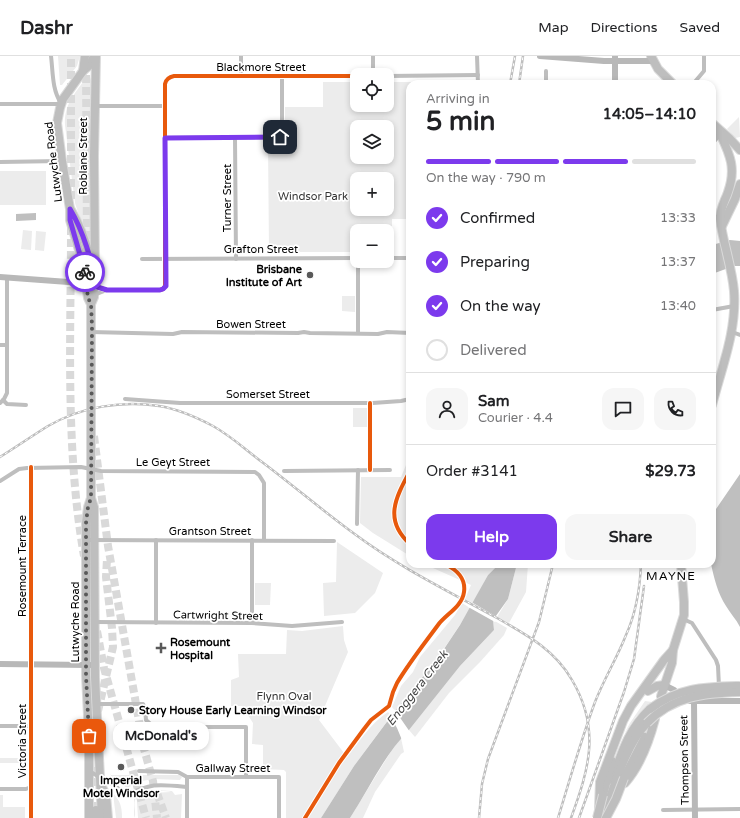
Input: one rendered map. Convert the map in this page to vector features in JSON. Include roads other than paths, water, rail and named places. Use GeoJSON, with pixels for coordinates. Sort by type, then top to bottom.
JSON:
{"type":"FeatureCollection","features":[{"type":"Feature","properties":{"kind":"highway","name":"Lutwyche Road"},"geometry":{"type":"LineString","coordinates":[[83,71],[85,56]]}},
{"type":"Feature","properties":{"kind":"highway","name":"Lutwyche Road"},"geometry":{"type":"LineString","coordinates":[[90,280],[83,263],[70,220],[70,209],[57,123],[61,104],[83,71],[90,66],[95,56]]}},
{"type":"Feature","properties":{"kind":"highway","name":"Roblane Street"},"geometry":{"type":"LineString","coordinates":[[93,300],[94,286],[90,280],[95,271],[95,56]]}},
{"type":"Feature","properties":{"kind":"highway"},"geometry":{"type":"LineString","coordinates":[[652,58],[658,68],[670,80]]}},
{"type":"Feature","properties":{"kind":"highway"},"geometry":{"type":"LineString","coordinates":[[716,127],[739,146],[734,155],[730,186],[721,209],[721,222],[734,290],[736,333],[716,393]]}},
{"type":"Feature","properties":{"kind":"highway"},"geometry":{"type":"LineString","coordinates":[[719,130],[731,157],[733,170]]}},
{"type":"Feature","properties":{"kind":"highway"},"geometry":{"type":"LineString","coordinates":[[721,222],[730,210],[740,188],[730,186]]}},
{"type":"Feature","properties":{"kind":"highway","name":"Lutwyche Road"},"geometry":{"type":"LineString","coordinates":[[70,209],[76,219],[91,266],[88,298],[93,300],[91,332],[91,498],[87,516],[91,540],[94,622],[90,665],[96,704],[102,818]]}},
{"type":"Feature","properties":{"kind":"highway","name":"Lutwyche Road"},"geometry":{"type":"LineString","coordinates":[[89,818],[91,540]]}},
{"type":"Feature","properties":{"kind":"highway"},"geometry":{"type":"LineString","coordinates":[[598,818],[600,782],[618,732],[627,713],[672,650],[683,619],[684,602],[681,568]]}},
{"type":"Feature","properties":{"kind":"highway"},"geometry":{"type":"LineString","coordinates":[[648,691],[660,694],[663,675],[669,670],[672,663],[672,650]]}},
{"type":"Feature","properties":{"kind":"highway"},"geometry":{"type":"LineString","coordinates":[[598,818],[610,766],[626,724],[634,710],[658,677],[660,668]]}},
{"type":"Feature","properties":{"kind":"highway"},"geometry":{"type":"LineString","coordinates":[[603,799],[626,741],[636,725],[650,709],[670,697],[690,689],[740,686]]}},
{"type":"Feature","properties":{"kind":"highway"},"geometry":{"type":"LineString","coordinates":[[603,818],[637,734],[661,710],[687,698],[714,693],[740,692]]}},
{"type":"Feature","properties":{"kind":"highway"},"geometry":{"type":"LineString","coordinates":[[624,780],[638,764],[645,751],[656,719]]}},
{"type":"Feature","properties":{"kind":"highway"},"geometry":{"type":"LineString","coordinates":[[606,818],[644,740],[648,724]]}},
{"type":"Feature","properties":{"kind":"highway"},"geometry":{"type":"LineString","coordinates":[[99,779],[106,795],[108,818]]}},
{"type":"Feature","properties":{"kind":"street"},"geometry":{"type":"LineString","coordinates":[[0,104],[61,104],[55,92],[51,56]]}},
{"type":"Feature","properties":{"kind":"street"},"geometry":{"type":"LineString","coordinates":[[241,56],[241,76]]}},
{"type":"Feature","properties":{"kind":"street"},"geometry":{"type":"LineString","coordinates":[[373,56],[373,68]]}},
{"type":"Feature","properties":{"kind":"street"},"geometry":{"type":"LineString","coordinates":[[477,56],[478,80]]}},
{"type":"Feature","properties":{"kind":"street"},"geometry":{"type":"LineString","coordinates":[[540,56],[652,58]]}},
{"type":"Feature","properties":{"kind":"street"},"geometry":{"type":"LineString","coordinates":[[696,80],[704,71],[704,56]]}},
{"type":"Feature","properties":{"kind":"street"},"geometry":{"type":"LineString","coordinates":[[615,58],[615,80]]}},
{"type":"Feature","properties":{"kind":"street"},"geometry":{"type":"LineString","coordinates":[[546,71],[546,80]]}},
{"type":"Feature","properties":{"kind":"street"},"geometry":{"type":"LineString","coordinates":[[394,76],[478,75]]}},
{"type":"Feature","properties":{"kind":"street","name":"Blackmore Street"},"geometry":{"type":"LineString","coordinates":[[165,106],[166,80],[169,77],[174,76],[350,76]]}},
{"type":"Feature","properties":{"kind":"street"},"geometry":{"type":"LineString","coordinates":[[165,138],[280,137],[282,134],[282,76]]}},
{"type":"Feature","properties":{"kind":"street"},"geometry":{"type":"LineString","coordinates":[[94,106],[165,106],[166,259],[166,283],[163,289],[107,290],[94,286]]}},
{"type":"Feature","properties":{"kind":"street"},"geometry":{"type":"LineString","coordinates":[[716,138],[719,130]]}},
{"type":"Feature","properties":{"kind":"street","name":"Turner Street"},"geometry":{"type":"LineString","coordinates":[[235,138],[236,259]]}},
{"type":"Feature","properties":{"kind":"street"},"geometry":{"type":"LineString","coordinates":[[716,143],[726,143]]}},
{"type":"Feature","properties":{"kind":"street"},"geometry":{"type":"LineString","coordinates":[[0,162],[62,161]]}},
{"type":"Feature","properties":{"kind":"street"},"geometry":{"type":"LineString","coordinates":[[730,210],[740,202]]}},
{"type":"Feature","properties":{"kind":"street"},"geometry":{"type":"LineString","coordinates":[[716,219],[721,222]]}},
{"type":"Feature","properties":{"kind":"street"},"geometry":{"type":"LineString","coordinates":[[394,258],[406,258]]}},
{"type":"Feature","properties":{"kind":"street","name":"Grafton Street"},"geometry":{"type":"LineString","coordinates":[[142,259],[350,260]]}},
{"type":"Feature","properties":{"kind":"street"},"geometry":{"type":"LineString","coordinates":[[358,268],[358,333]]}},
{"type":"Feature","properties":{"kind":"street"},"geometry":{"type":"LineString","coordinates":[[26,405],[7,404],[2,402],[6,392],[7,345],[3,277],[70,283],[82,283],[90,280]]}},
{"type":"Feature","properties":{"kind":"street"},"geometry":{"type":"LineString","coordinates":[[93,300],[107,290]]}},
{"type":"Feature","properties":{"kind":"street"},"geometry":{"type":"LineString","coordinates":[[716,309],[735,305]]}},
{"type":"Feature","properties":{"kind":"street","name":"Bowen Street"},"geometry":{"type":"LineString","coordinates":[[91,332],[173,334],[182,332],[298,334],[304,332],[378,334],[387,332],[406,333]]}},
{"type":"Feature","properties":{"kind":"street"},"geometry":{"type":"LineString","coordinates":[[0,345],[7,345]]}},
{"type":"Feature","properties":{"kind":"street","name":"Somerset Street"},"geometry":{"type":"LineString","coordinates":[[125,399],[180,403],[370,403],[406,400]]}},
{"type":"Feature","properties":{"kind":"street"},"geometry":{"type":"LineString","coordinates":[[370,403],[370,470]]}},
{"type":"Feature","properties":{"kind":"street","name":"Le Geyt Street"},"geometry":{"type":"LineString","coordinates":[[0,480],[21,468],[31,467],[82,467],[107,471],[255,472],[264,483],[264,540]]}},
{"type":"Feature","properties":{"kind":"street","name":"Rosemount Terrace"},"geometry":{"type":"LineString","coordinates":[[31,467],[31,664]]}},
{"type":"Feature","properties":{"kind":"street"},"geometry":{"type":"LineString","coordinates":[[284,470],[390,470]]}},
{"type":"Feature","properties":{"kind":"street"},"geometry":{"type":"LineString","coordinates":[[357,524],[358,470]]}},
{"type":"Feature","properties":{"kind":"street","name":"Grantson Street"},"geometry":{"type":"LineString","coordinates":[[91,540],[334,541]]}},
{"type":"Feature","properties":{"kind":"street"},"geometry":{"type":"LineString","coordinates":[[156,540],[156,623]]}},
{"type":"Feature","properties":{"kind":"street"},"geometry":{"type":"LineString","coordinates":[[252,540],[252,624]]}},
{"type":"Feature","properties":{"kind":"street"},"geometry":{"type":"LineString","coordinates":[[683,619],[692,623],[716,660],[718,666],[721,701],[740,701]]}},
{"type":"Feature","properties":{"kind":"street","name":"Cartwright Street"},"geometry":{"type":"LineString","coordinates":[[94,622],[292,626],[342,622]]}},
{"type":"Feature","properties":{"kind":"street"},"geometry":{"type":"LineString","coordinates":[[0,664],[90,665]]}},
{"type":"Feature","properties":{"kind":"street","name":"Victoria Street"},"geometry":{"type":"LineString","coordinates":[[31,664],[31,818]]}},
{"type":"Feature","properties":{"kind":"street"},"geometry":{"type":"LineString","coordinates":[[660,694],[674,690]]}},
{"type":"Feature","properties":{"kind":"street","name":"Thompson Street"},"geometry":{"type":"LineString","coordinates":[[695,818],[692,701],[721,701]]}},
{"type":"Feature","properties":{"kind":"street"},"geometry":{"type":"LineString","coordinates":[[96,704],[143,704],[145,708],[146,720],[154,727],[246,727],[246,777]]}},
{"type":"Feature","properties":{"kind":"street"},"geometry":{"type":"LineString","coordinates":[[0,726],[31,726]]}},
{"type":"Feature","properties":{"kind":"street"},"geometry":{"type":"LineString","coordinates":[[89,771],[99,779],[117,787],[124,796],[144,787],[156,785],[187,787]]}},
{"type":"Feature","properties":{"kind":"street","name":"Gallway Street"},"geometry":{"type":"LineString","coordinates":[[140,771],[178,772],[187,777],[279,777],[279,818]]}},
{"type":"Feature","properties":{"kind":"street"},"geometry":{"type":"LineString","coordinates":[[187,777],[187,818]]}},
{"type":"Feature","properties":{"kind":"street"},"geometry":{"type":"LineString","coordinates":[[0,789],[26,789],[31,787]]}},
{"type":"Feature","properties":{"kind":"street"},"geometry":{"type":"LineString","coordinates":[[663,810],[740,808]]}},
{"type":"Feature","properties":{"kind":"water"},"geometry":{"type":"Polygon","coordinates":[[[36,213],[36,220],[16,221],[16,214],[36,213]]]}},
{"type":"Feature","properties":{"kind":"water"},"geometry":{"type":"Polygon","coordinates":[[[730,240],[740,241],[740,266],[734,266],[716,273],[716,244],[730,240]]]}},
{"type":"Feature","properties":{"kind":"water"},"geometry":{"type":"Polygon","coordinates":[[[740,474],[740,627],[721,596],[712,568],[716,568],[716,509],[740,474]]]}},
{"type":"Feature","properties":{"kind":"water","name":"Enoggera Creek"},"geometry":{"type":"Polygon","coordinates":[[[495,568],[516,568],[508,599],[493,620],[494,630],[460,666],[392,750],[377,772],[350,818],[321,818],[354,766],[395,711],[438,658],[460,625],[488,575],[495,568]]]}},
{"type":"Feature","properties":{"kind":"tunnel"},"geometry":{"type":"LineString","coordinates":[[71,56],[71,199]]}},
{"type":"Feature","properties":{"kind":"tunnel"},"geometry":{"type":"LineString","coordinates":[[86,63],[87,245]]}},
{"type":"Feature","properties":{"kind":"tunnel"},"geometry":{"type":"LineString","coordinates":[[71,227],[70,392],[74,474],[84,556]]}},
{"type":"Feature","properties":{"kind":"tunnel"},"geometry":{"type":"LineString","coordinates":[[94,436],[108,546],[144,749],[153,781],[157,818]]}},
{"type":"Feature","properties":{"kind":"tunnel"},"geometry":{"type":"LineString","coordinates":[[98,711],[113,647],[106,577],[107,559]]}},
{"type":"Feature","properties":{"kind":"tunnel"},"geometry":{"type":"LineString","coordinates":[[97,631],[104,668],[146,818]]}},
{"type":"Feature","properties":{"kind":"tunnel"},"geometry":{"type":"LineString","coordinates":[[96,767],[96,810]]}},
{"type":"Feature","properties":{"kind":"tunnel"},"geometry":{"type":"LineString","coordinates":[[157,793],[166,818]]}},
{"type":"Feature","properties":{"kind":"railway"},"geometry":{"type":"LineString","coordinates":[[511,80],[515,56]]}},
{"type":"Feature","properties":{"kind":"railway"},"geometry":{"type":"LineString","coordinates":[[520,80],[523,56]]}},
{"type":"Feature","properties":{"kind":"railway"},"geometry":{"type":"LineString","coordinates":[[0,457],[48,426],[74,414],[116,405],[145,404],[166,407],[180,411],[220,430],[372,547],[406,568]]}},
{"type":"Feature","properties":{"kind":"railway"},"geometry":{"type":"LineString","coordinates":[[407,568],[529,637],[549,652],[565,669],[581,698],[587,715],[589,732],[587,766],[571,818]]}},
{"type":"Feature","properties":{"kind":"railway"},"geometry":{"type":"LineString","coordinates":[[479,818],[482,784],[488,759],[539,622],[552,568]]}},
{"type":"Feature","properties":{"kind":"railway"},"geometry":{"type":"LineString","coordinates":[[558,818],[580,745],[595,702],[622,644],[635,609],[641,568]]}},
{"type":"Feature","properties":{"kind":"railway"},"geometry":{"type":"LineString","coordinates":[[579,818],[624,692],[634,659],[644,586]]}},
{"type":"Feature","properties":{"kind":"place","name":"Brisbane Institute of Art"},"geometry":{"type":"Point","coordinates":[310,275]}},
{"type":"Feature","properties":{"kind":"place","name":"Rosemount Hospital"},"geometry":{"type":"Point","coordinates":[161,648]}},
{"type":"Feature","properties":{"kind":"place","name":"Story House Early Learning Windsor"},"geometry":{"type":"Point","coordinates":[131,710]}},
{"type":"Feature","properties":{"kind":"place","name":"McDonald's"},"geometry":{"type":"Point","coordinates":[89,736]}},
{"type":"Feature","properties":{"kind":"place","name":"Imperial Motel Windsor"},"geometry":{"type":"Point","coordinates":[121,767]}},
{"type":"Feature","properties":{"kind":"district","name":"MAYNE"},"geometry":{"type":"Point","coordinates":[671,576]}},
{"type":"Feature","properties":{"kind":"park label","name":"Windsor Park"},"geometry":{"type":"Point","coordinates":[313,196]}},
{"type":"Feature","properties":{"kind":"park label","name":"Flynn Oval"},"geometry":{"type":"Point","coordinates":[284,696]}}]}
